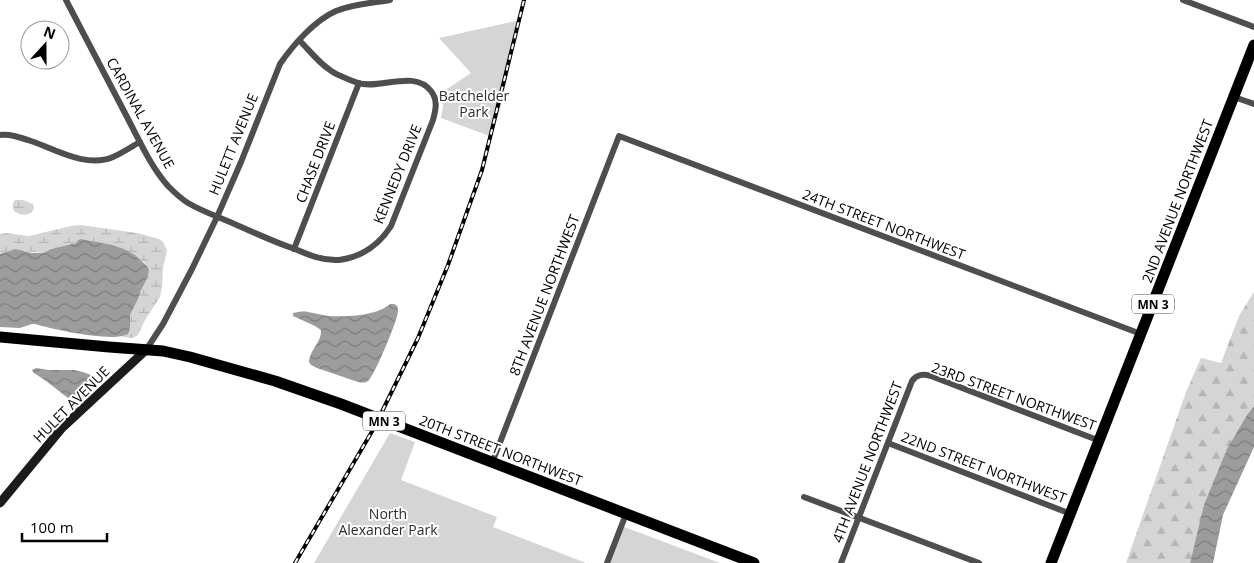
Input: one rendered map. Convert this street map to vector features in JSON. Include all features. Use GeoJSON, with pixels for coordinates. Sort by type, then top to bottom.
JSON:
{"type":"FeatureCollection","features":[{"type":"Feature","properties":{"kind":"highway","name":"2ND AVENUE NORTHWEST"},"geometry":{"type":"LineString","coordinates":[[1051,563],[1254,44]]}},
{"type":"Feature","properties":{"kind":"highway","name":"20TH STREET NORTHWEST"},"geometry":{"type":"LineString","coordinates":[[0,337],[163,351],[298,388],[754,563]]}},
{"type":"Feature","properties":{"kind":"street","name":"CARDINAL AVENUE"},"geometry":{"type":"LineString","coordinates":[[66,0],[140,142],[160,176],[187,203],[217,217]]}},
{"type":"Feature","properties":{"kind":"street","name":"HULETT AVENUE"},"geometry":{"type":"LineString","coordinates":[[146,350],[158,334],[217,217],[280,64],[318,22],[326,16],[355,2],[390,0]]}},
{"type":"Feature","properties":{"kind":"street"},"geometry":{"type":"LineString","coordinates":[[1183,0],[1254,28]]}},
{"type":"Feature","properties":{"kind":"street","name":"KENNEDY DRIVE"},"geometry":{"type":"LineString","coordinates":[[217,217],[314,257],[326,260],[349,258],[360,254],[378,243],[391,226],[433,120],[436,107],[434,96],[427,87],[415,81],[359,83],[330,71],[300,41]]}},
{"type":"Feature","properties":{"kind":"street","name":"CHASE DRIVE"},"geometry":{"type":"LineString","coordinates":[[294,249],[359,83]]}},
{"type":"Feature","properties":{"kind":"street"},"geometry":{"type":"LineString","coordinates":[[1234,97],[1254,104]]}},
{"type":"Feature","properties":{"kind":"street"},"geometry":{"type":"LineString","coordinates":[[0,135],[10,134],[21,137],[80,159],[92,161],[114,157],[140,142]]}},
{"type":"Feature","properties":{"kind":"street","name":"24TH STREET NORTHWEST"},"geometry":{"type":"LineString","coordinates":[[619,136],[1141,334]]}},
{"type":"Feature","properties":{"kind":"street","name":"8TH AVENUE NORTHWEST"},"geometry":{"type":"LineString","coordinates":[[492,463],[619,136]]}},
{"type":"Feature","properties":{"kind":"street","name":"HULET AVENUE"},"geometry":{"type":"LineString","coordinates":[[0,503],[62,428],[146,350]]}},
{"type":"Feature","properties":{"kind":"street","name":"23RD STREET NORTHWEST"},"geometry":{"type":"LineString","coordinates":[[920,375],[931,376],[1100,441]]}},
{"type":"Feature","properties":{"kind":"street","name":"4TH AVENUE NORTHWEST"},"geometry":{"type":"LineString","coordinates":[[841,563],[912,381],[915,376],[920,375]]}},
{"type":"Feature","properties":{"kind":"street","name":"22ND STREET NORTHWEST"},"geometry":{"type":"LineString","coordinates":[[888,443],[1071,514]]}},
{"type":"Feature","properties":{"kind":"street"},"geometry":{"type":"LineString","coordinates":[[804,497],[980,563]]}},
{"type":"Feature","properties":{"kind":"street"},"geometry":{"type":"LineString","coordinates":[[607,563],[626,514]]}},
{"type":"Feature","properties":{"kind":"green space","name":"Batchelder Park"},"geometry":{"type":"Polygon","coordinates":[[[520,20],[492,137],[441,118],[443,107],[441,93],[471,73],[439,38],[520,20]]]}},
{"type":"Feature","properties":{"kind":"green space"},"geometry":{"type":"Polygon","coordinates":[[[15,200],[23,200],[33,204],[33,211],[24,215],[15,212],[13,203],[15,200]]]}},
{"type":"Feature","properties":{"kind":"green space"},"geometry":{"type":"Polygon","coordinates":[[[81,225],[137,233],[159,239],[167,250],[160,297],[138,335],[132,338],[122,337],[128,334],[130,315],[148,277],[149,270],[144,262],[108,244],[81,239],[76,243],[51,249],[43,253],[11,250],[0,254],[0,234],[29,236],[81,225]]]}},
{"type":"Feature","properties":{"kind":"green space"},"geometry":{"type":"Polygon","coordinates":[[[1254,292],[1254,406],[1247,415],[1194,547],[1190,563],[1126,563],[1186,392],[1201,358],[1221,363],[1239,316],[1254,292]]]}},
{"type":"Feature","properties":{"kind":"green space","name":"North Alexander Park"},"geometry":{"type":"Polygon","coordinates":[[[390,433],[415,442],[401,480],[497,517],[493,527],[586,563],[314,563],[390,433]]]}},
{"type":"Feature","properties":{"kind":"green space"},"geometry":{"type":"Polygon","coordinates":[[[619,525],[720,563],[604,563],[619,525]]]}},
{"type":"Feature","properties":{"kind":"water"},"geometry":{"type":"Polygon","coordinates":[[[81,239],[124,249],[135,255],[149,270],[148,277],[130,315],[128,334],[110,337],[97,336],[68,332],[35,324],[20,328],[0,327],[0,254],[15,249],[32,253],[43,253],[51,249],[76,243],[81,239]]]}},
{"type":"Feature","properties":{"kind":"water"},"geometry":{"type":"Polygon","coordinates":[[[390,304],[397,305],[397,315],[381,357],[368,381],[358,382],[311,365],[309,362],[311,353],[320,338],[321,330],[293,316],[293,313],[305,312],[328,316],[352,316],[377,311],[390,304]]]}},
{"type":"Feature","properties":{"kind":"water"},"geometry":{"type":"Polygon","coordinates":[[[36,368],[74,370],[91,375],[92,378],[78,393],[68,398],[34,373],[32,370],[36,368]]]}},
{"type":"Feature","properties":{"kind":"water"},"geometry":{"type":"Polygon","coordinates":[[[1254,406],[1254,447],[1223,515],[1213,563],[1190,563],[1204,505],[1227,449],[1254,406]]]}},
{"type":"Feature","properties":{"kind":"railway"},"geometry":{"type":"LineString","coordinates":[[295,563],[374,428],[418,338],[448,265],[482,170],[524,0]]}}]}
